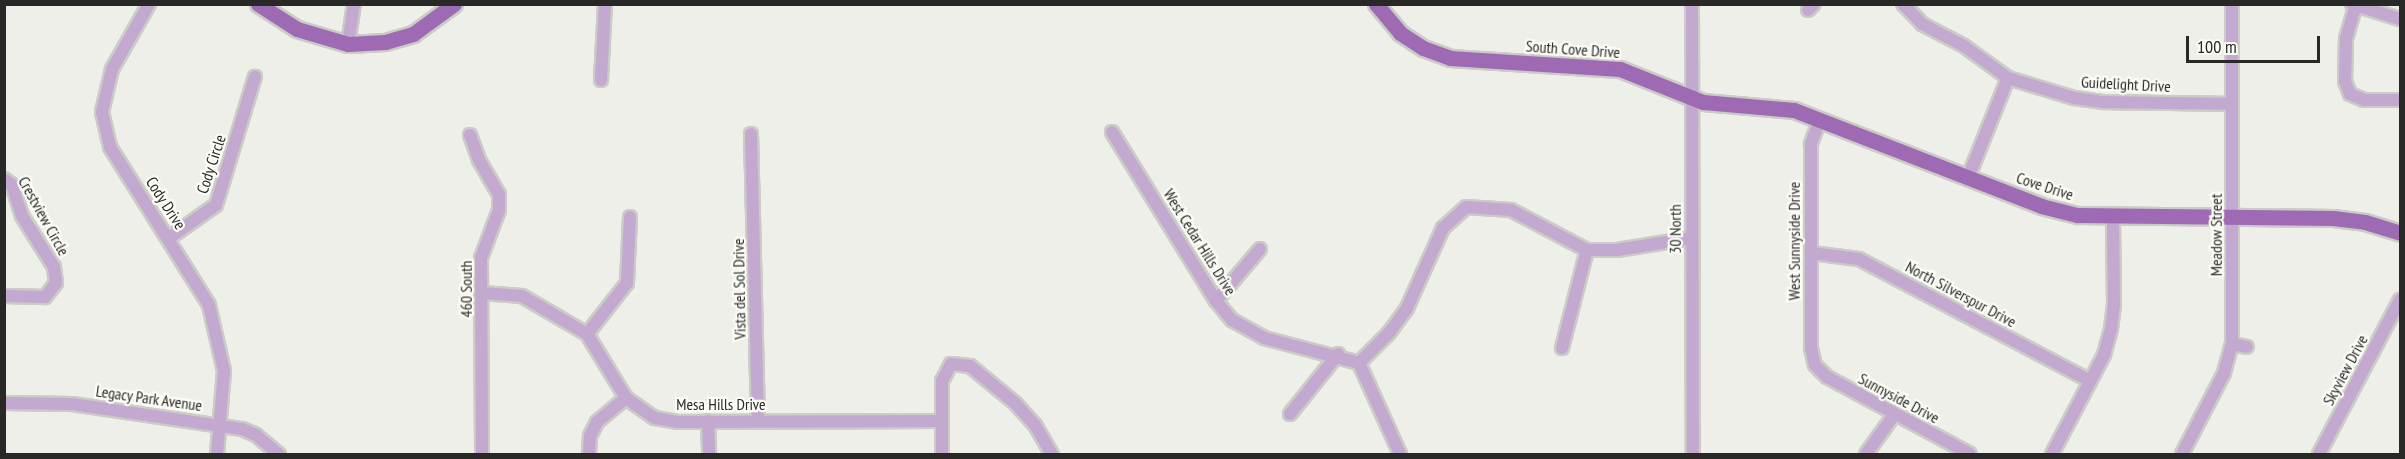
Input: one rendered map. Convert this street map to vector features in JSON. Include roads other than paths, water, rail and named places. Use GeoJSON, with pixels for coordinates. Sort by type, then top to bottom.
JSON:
{"type":"FeatureCollection","features":[{"type":"Feature","properties":{"kind":"main road"},"geometry":{"type":"LineString","coordinates":[[258,4],[297,29],[348,44],[385,42],[413,34],[454,4]]}},
{"type":"Feature","properties":{"kind":"main road","name":"South Cove Drive"},"geometry":{"type":"LineString","coordinates":[[1376,4],[1400,33],[1423,48],[1450,58],[1482,63],[1620,69],[1692,98]]}},
{"type":"Feature","properties":{"kind":"main road","name":"Cove Drive"},"geometry":{"type":"LineString","coordinates":[[1692,98],[1720,105],[1783,108],[1820,119],[2041,206],[2078,215],[2113,218],[2333,218],[2400,233]]}},
{"type":"Feature","properties":{"kind":"street","name":"Cody Drive"},"geometry":{"type":"LineString","coordinates":[[149,4],[112,69],[102,112],[110,147],[209,305],[224,371],[217,454]]}},
{"type":"Feature","properties":{"kind":"street"},"geometry":{"type":"LineString","coordinates":[[348,44],[354,4]]}},
{"type":"Feature","properties":{"kind":"street"},"geometry":{"type":"LineString","coordinates":[[600,80],[605,4]]}},
{"type":"Feature","properties":{"kind":"street","name":"30 North"},"geometry":{"type":"LineString","coordinates":[[1692,4],[1693,454]]}},
{"type":"Feature","properties":{"kind":"street","name":"Guidelight Drive"},"geometry":{"type":"LineString","coordinates":[[1903,4],[1922,24],[1964,46],[2008,78],[2074,98],[2104,102],[2231,104]]}},
{"type":"Feature","properties":{"kind":"street","name":"Meadow Street"},"geometry":{"type":"LineString","coordinates":[[2182,454],[2224,373],[2232,344],[2232,4]]}},
{"type":"Feature","properties":{"kind":"street"},"geometry":{"type":"LineString","coordinates":[[2400,19],[2355,5],[2346,38],[2345,81],[2350,94],[2364,100],[2400,100]]}},
{"type":"Feature","properties":{"kind":"street","name":"Cody Circle"},"geometry":{"type":"LineString","coordinates":[[169,238],[216,205],[255,78]]}},
{"type":"Feature","properties":{"kind":"street"},"geometry":{"type":"LineString","coordinates":[[1968,178],[2008,78]]}},
{"type":"Feature","properties":{"kind":"street","name":"West Sunnyside Drive"},"geometry":{"type":"LineString","coordinates":[[1815,365],[1811,348],[1810,144],[1820,119]]}},
{"type":"Feature","properties":{"kind":"street","name":"West Cedar Hills Drive"},"geometry":{"type":"LineString","coordinates":[[1112,132],[1216,301],[1248,331],[1338,354],[1359,363]]}},
{"type":"Feature","properties":{"kind":"street","name":"Vista del Sol Drive"},"geometry":{"type":"LineString","coordinates":[[751,134],[758,420]]}},
{"type":"Feature","properties":{"kind":"street","name":"460 South"},"geometry":{"type":"LineString","coordinates":[[470,135],[478,160],[499,194],[495,224],[481,258],[482,454]]}},
{"type":"Feature","properties":{"kind":"street","name":"Crestview Circle"},"geometry":{"type":"LineString","coordinates":[[4,179],[12,185],[22,216],[54,267],[56,283],[45,297],[4,296]]}},
{"type":"Feature","properties":{"kind":"street"},"geometry":{"type":"LineString","coordinates":[[1400,454],[1359,363],[1389,333],[1407,308],[1443,228],[1466,207],[1511,210],[1587,250],[1617,250],[1692,238]]}},
{"type":"Feature","properties":{"kind":"street"},"geometry":{"type":"LineString","coordinates":[[587,334],[627,283],[630,217]]}},
{"type":"Feature","properties":{"kind":"street"},"geometry":{"type":"LineString","coordinates":[[2052,454],[2104,355],[2111,329],[2114,304],[2113,218]]}},
{"type":"Feature","properties":{"kind":"street"},"geometry":{"type":"LineString","coordinates":[[1216,301],[1260,249]]}},
{"type":"Feature","properties":{"kind":"street"},"geometry":{"type":"LineString","coordinates":[[1562,348],[1587,250]]}},
{"type":"Feature","properties":{"kind":"street","name":"North Silverspur Drive"},"geometry":{"type":"LineString","coordinates":[[1811,253],[1859,259],[2090,381]]}},
{"type":"Feature","properties":{"kind":"street","name":"Mesa Hills Drive"},"geometry":{"type":"LineString","coordinates":[[482,293],[522,296],[587,334],[626,398],[655,418],[708,421],[941,421]]}},
{"type":"Feature","properties":{"kind":"street","name":"Skyview Drive"},"geometry":{"type":"LineString","coordinates":[[2319,454],[2400,300]]}},
{"type":"Feature","properties":{"kind":"street"},"geometry":{"type":"LineString","coordinates":[[2232,344],[2247,347]]}},
{"type":"Feature","properties":{"kind":"street"},"geometry":{"type":"LineString","coordinates":[[1290,414],[1338,354]]}},
{"type":"Feature","properties":{"kind":"street"},"geometry":{"type":"LineString","coordinates":[[942,454],[942,381],[951,364],[970,366],[1015,403],[1035,425],[1052,454]]}},
{"type":"Feature","properties":{"kind":"street","name":"Sunnyside Drive"},"geometry":{"type":"LineString","coordinates":[[1815,365],[1827,378],[1970,454]]}},
{"type":"Feature","properties":{"kind":"street"},"geometry":{"type":"LineString","coordinates":[[589,454],[590,436],[597,422],[626,398]]}},
{"type":"Feature","properties":{"kind":"street","name":"Legacy Park Avenue"},"geometry":{"type":"LineString","coordinates":[[4,403],[72,404],[221,425],[256,435],[279,454]]}},
{"type":"Feature","properties":{"kind":"street"},"geometry":{"type":"LineString","coordinates":[[1866,454],[1894,415]]}},
{"type":"Feature","properties":{"kind":"street"},"geometry":{"type":"LineString","coordinates":[[708,421],[709,454]]}}]}
